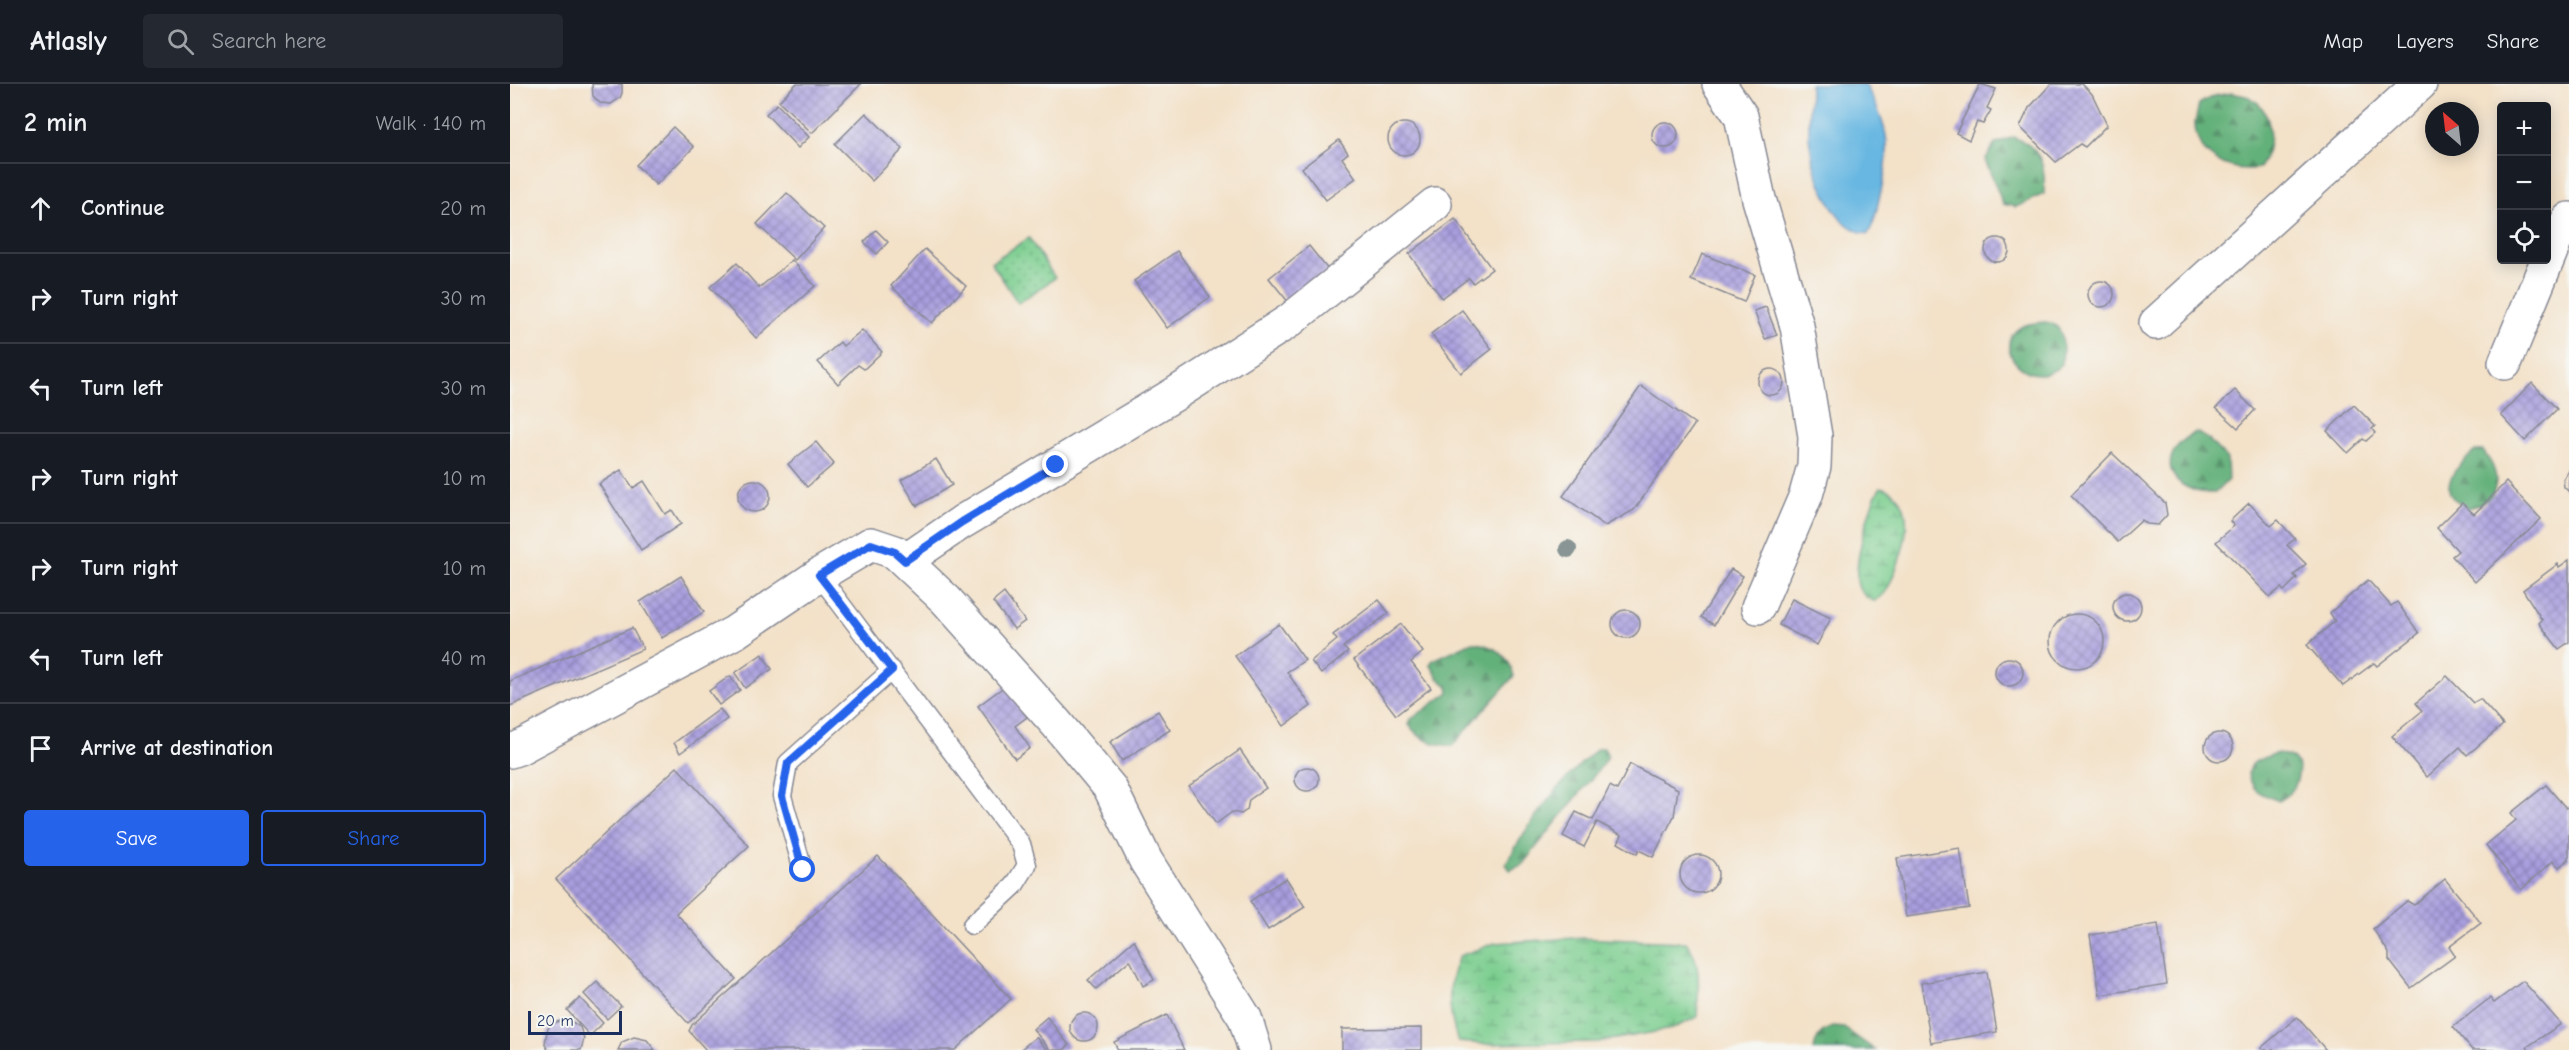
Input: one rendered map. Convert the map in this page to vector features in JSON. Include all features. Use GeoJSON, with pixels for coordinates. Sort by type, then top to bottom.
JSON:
{"type":"FeatureCollection","features":[{"type":"Feature","properties":{"kind":"street"},"geometry":{"type":"LineString","coordinates":[[1719,84],[1741,116],[1759,199],[1797,326],[1815,436],[1814,466],[1806,495],[1758,607]]}},
{"type":"Feature","properties":{"kind":"street"},"geometry":{"type":"LineString","coordinates":[[2156,323],[2420,84]]}},
{"type":"Feature","properties":{"kind":"street"},"geometry":{"type":"LineString","coordinates":[[905,561],[962,522],[1175,394],[1289,321],[1436,204]]}},
{"type":"Feature","properties":{"kind":"street"},"geometry":{"type":"LineString","coordinates":[[2505,363],[2556,239],[2569,219]]}},
{"type":"Feature","properties":{"kind":"street"},"geometry":{"type":"LineString","coordinates":[[510,750],[519,748],[735,632],[819,575],[871,544],[895,552],[946,600],[1006,666],[1110,788],[1146,861],[1245,1018],[1256,1050]]}},
{"type":"Feature","properties":{"kind":"lane"},"geometry":{"type":"LineString","coordinates":[[819,575],[1021,844],[1027,864],[1014,886],[972,924]]}},
{"type":"Feature","properties":{"kind":"lane"},"geometry":{"type":"LineString","coordinates":[[803,870],[782,796],[788,763],[892,670]]}},
{"type":"Feature","properties":{"kind":"green space"},"geometry":{"type":"Polygon","coordinates":[[[2232,93],[2251,98],[2265,112],[2270,131],[2269,141],[2264,160],[2259,168],[2237,168],[2216,160],[2201,145],[2197,135],[2195,123],[2199,104],[2213,96],[2232,93]]]}},
{"type":"Feature","properties":{"kind":"green space"},"geometry":{"type":"Polygon","coordinates":[[[2013,137],[2023,141],[2036,152],[2044,175],[2044,194],[2016,207],[2003,204],[1985,160],[1995,144],[2013,137]]]}},
{"type":"Feature","properties":{"kind":"green space"},"geometry":{"type":"Polygon","coordinates":[[[1029,238],[1055,278],[1018,303],[991,262],[1029,238]]]}},
{"type":"Feature","properties":{"kind":"green space"},"geometry":{"type":"Polygon","coordinates":[[[2045,322],[2057,327],[2060,332],[2063,344],[2062,364],[2050,372],[2038,374],[2018,365],[2011,356],[2009,346],[2012,336],[2021,327],[2045,322]]]}},
{"type":"Feature","properties":{"kind":"green space"},"geometry":{"type":"Polygon","coordinates":[[[2196,432],[2207,438],[2227,459],[2228,480],[2215,493],[2199,492],[2187,487],[2177,480],[2172,472],[2170,462],[2174,452],[2182,442],[2196,432]]]}},
{"type":"Feature","properties":{"kind":"green space"},"geometry":{"type":"Polygon","coordinates":[[[2475,451],[2483,451],[2494,469],[2496,478],[2493,493],[2479,504],[2468,508],[2453,498],[2449,487],[2452,475],[2475,451]]]}},
{"type":"Feature","properties":{"kind":"green space"},"geometry":{"type":"Polygon","coordinates":[[[1881,487],[1893,493],[1901,501],[1906,523],[1903,548],[1890,585],[1885,593],[1874,601],[1861,591],[1857,581],[1857,572],[1868,518],[1881,487]]]}},
{"type":"Feature","properties":{"kind":"green space"},"geometry":{"type":"Polygon","coordinates":[[[1472,642],[1494,648],[1504,656],[1514,676],[1452,746],[1428,741],[1414,731],[1409,725],[1410,720],[1449,692],[1448,686],[1439,679],[1430,664],[1433,660],[1472,642]]]}},
{"type":"Feature","properties":{"kind":"green space"},"geometry":{"type":"Polygon","coordinates":[[[1598,748],[1604,748],[1608,756],[1600,768],[1522,865],[1510,870],[1506,864],[1536,816],[1559,787],[1598,748]]]}},
{"type":"Feature","properties":{"kind":"green space"},"geometry":{"type":"Polygon","coordinates":[[[2278,753],[2291,757],[2299,767],[2294,787],[2279,801],[2256,790],[2248,775],[2255,762],[2278,753]]]}},
{"type":"Feature","properties":{"kind":"green space"},"geometry":{"type":"Polygon","coordinates":[[[1576,938],[1686,942],[1697,968],[1697,1017],[1672,1029],[1598,1042],[1484,1044],[1458,1042],[1450,1009],[1450,988],[1459,956],[1495,943],[1576,938]]]}},
{"type":"Feature","properties":{"kind":"green space"},"geometry":{"type":"Polygon","coordinates":[[[1833,1027],[1844,1028],[1875,1050],[1814,1050],[1819,1035],[1833,1027]]]}},
{"type":"Feature","properties":{"kind":"water"},"geometry":{"type":"Polygon","coordinates":[[[1810,84],[1865,84],[1880,115],[1887,140],[1886,166],[1875,217],[1868,234],[1845,223],[1821,185],[1809,138],[1810,84]]]}},
{"type":"Feature","properties":{"kind":"building"},"geometry":{"type":"Polygon","coordinates":[[[592,84],[622,84],[622,93],[620,98],[611,104],[600,103],[593,96],[592,84]]]}},
{"type":"Feature","properties":{"kind":"building"},"geometry":{"type":"Polygon","coordinates":[[[796,84],[861,84],[812,133],[779,101],[796,84]]]}},
{"type":"Feature","properties":{"kind":"building"},"geometry":{"type":"Polygon","coordinates":[[[1980,84],[1996,89],[1987,108],[1991,110],[1983,124],[1977,122],[1969,140],[1956,133],[1980,84]]]}},
{"type":"Feature","properties":{"kind":"building"},"geometry":{"type":"Polygon","coordinates":[[[2051,84],[2082,84],[2092,94],[2107,125],[2085,147],[2080,144],[2056,162],[2020,127],[2029,108],[2051,84]]]}},
{"type":"Feature","properties":{"kind":"building"},"geometry":{"type":"Polygon","coordinates":[[[777,104],[809,137],[798,148],[766,114],[777,104]]]}},
{"type":"Feature","properties":{"kind":"building"},"geometry":{"type":"Polygon","coordinates":[[[866,113],[903,149],[872,181],[835,144],[866,113]]]}},
{"type":"Feature","properties":{"kind":"building"},"geometry":{"type":"Polygon","coordinates":[[[1665,122],[1674,126],[1678,135],[1674,144],[1665,148],[1656,144],[1652,135],[1656,126],[1665,122]]]}},
{"type":"Feature","properties":{"kind":"building"},"geometry":{"type":"Polygon","coordinates":[[[1404,123],[1415,128],[1420,139],[1415,150],[1404,155],[1393,150],[1388,139],[1393,128],[1404,123]]]}},
{"type":"Feature","properties":{"kind":"building"},"geometry":{"type":"Polygon","coordinates":[[[673,127],[694,147],[656,185],[636,165],[673,127]]]}},
{"type":"Feature","properties":{"kind":"building"},"geometry":{"type":"Polygon","coordinates":[[[1339,140],[1348,153],[1342,158],[1356,178],[1326,200],[1302,168],[1339,140]]]}},
{"type":"Feature","properties":{"kind":"building"},"geometry":{"type":"Polygon","coordinates":[[[787,193],[824,228],[795,260],[757,224],[787,193]]]}},
{"type":"Feature","properties":{"kind":"building"},"geometry":{"type":"Polygon","coordinates":[[[1455,219],[1492,269],[1473,283],[1469,278],[1442,298],[1409,254],[1455,219]]]}},
{"type":"Feature","properties":{"kind":"building"},"geometry":{"type":"Polygon","coordinates":[[[876,230],[888,242],[877,254],[864,242],[876,230]]]}},
{"type":"Feature","properties":{"kind":"building"},"geometry":{"type":"Polygon","coordinates":[[[1997,238],[2006,241],[2009,250],[2006,259],[1997,262],[1988,259],[1985,250],[1988,241],[1997,238]]]}},
{"type":"Feature","properties":{"kind":"building"},"geometry":{"type":"Polygon","coordinates":[[[1309,246],[1329,271],[1289,303],[1269,278],[1309,246]]]}},
{"type":"Feature","properties":{"kind":"building"},"geometry":{"type":"Polygon","coordinates":[[[925,249],[966,286],[932,323],[891,286],[925,249]]]}},
{"type":"Feature","properties":{"kind":"building"},"geometry":{"type":"Polygon","coordinates":[[[1177,251],[1210,297],[1167,328],[1134,281],[1177,251]]]}},
{"type":"Feature","properties":{"kind":"building"},"geometry":{"type":"Polygon","coordinates":[[[1702,254],[1755,275],[1744,302],[1691,280],[1702,254]]]}},
{"type":"Feature","properties":{"kind":"building"},"geometry":{"type":"Polygon","coordinates":[[[792,260],[815,286],[756,338],[710,287],[737,263],[759,288],[792,260]]]}},
{"type":"Feature","properties":{"kind":"building"},"geometry":{"type":"Polygon","coordinates":[[[2101,281],[2110,285],[2114,294],[2110,303],[2101,307],[2092,303],[2088,294],[2092,285],[2101,281]]]}},
{"type":"Feature","properties":{"kind":"building"},"geometry":{"type":"Polygon","coordinates":[[[1766,307],[1777,335],[1765,339],[1754,311],[1766,307]]]}},
{"type":"Feature","properties":{"kind":"building"},"geometry":{"type":"Polygon","coordinates":[[[1462,310],[1492,349],[1461,373],[1431,334],[1462,310]]]}},
{"type":"Feature","properties":{"kind":"building"},"geometry":{"type":"Polygon","coordinates":[[[862,330],[882,352],[864,369],[858,365],[838,384],[818,362],[840,342],[843,346],[862,330]]]}},
{"type":"Feature","properties":{"kind":"building"},"geometry":{"type":"Polygon","coordinates":[[[1771,369],[1780,373],[1784,382],[1780,391],[1771,395],[1762,391],[1758,382],[1762,373],[1771,369]]]}},
{"type":"Feature","properties":{"kind":"building"},"geometry":{"type":"Polygon","coordinates":[[[2532,383],[2557,409],[2525,441],[2501,415],[2532,383]]]}},
{"type":"Feature","properties":{"kind":"building"},"geometry":{"type":"Polygon","coordinates":[[[1641,386],[1695,424],[1634,510],[1605,526],[1563,496],[1641,386]]]}},
{"type":"Feature","properties":{"kind":"building"},"geometry":{"type":"Polygon","coordinates":[[[2235,390],[2255,410],[2238,428],[2216,408],[2235,390]]]}},
{"type":"Feature","properties":{"kind":"building"},"geometry":{"type":"Polygon","coordinates":[[[2354,405],[2375,426],[2372,429],[2375,433],[2366,441],[2363,439],[2348,453],[2327,431],[2354,405]]]}},
{"type":"Feature","properties":{"kind":"building"},"geometry":{"type":"Polygon","coordinates":[[[816,442],[834,464],[807,487],[788,464],[816,442]]]}},
{"type":"Feature","properties":{"kind":"building"},"geometry":{"type":"Polygon","coordinates":[[[2112,453],[2165,503],[2167,515],[2158,525],[2147,524],[2142,520],[2118,542],[2071,495],[2112,453]]]}},
{"type":"Feature","properties":{"kind":"building"},"geometry":{"type":"Polygon","coordinates":[[[936,459],[952,485],[917,506],[901,480],[936,459]]]}},
{"type":"Feature","properties":{"kind":"building"},"geometry":{"type":"Polygon","coordinates":[[[621,470],[633,488],[644,481],[665,514],[672,510],[681,524],[641,550],[599,484],[621,470]]]}},
{"type":"Feature","properties":{"kind":"building"},"geometry":{"type":"Polygon","coordinates":[[[2569,470],[2569,492],[2564,487],[2563,479],[2569,470]]]}},
{"type":"Feature","properties":{"kind":"building"},"geometry":{"type":"Polygon","coordinates":[[[754,480],[765,485],[770,496],[765,507],[754,512],[743,507],[738,496],[743,485],[754,480]]]}},
{"type":"Feature","properties":{"kind":"building"},"geometry":{"type":"Polygon","coordinates":[[[2506,482],[2541,519],[2475,582],[2452,556],[2458,551],[2437,528],[2462,503],[2474,514],[2506,482]]]}},
{"type":"Feature","properties":{"kind":"building"},"geometry":{"type":"Polygon","coordinates":[[[2249,503],[2271,526],[2278,520],[2295,539],[2287,545],[2306,564],[2294,575],[2297,578],[2284,591],[2281,588],[2270,597],[2216,542],[2234,526],[2230,521],[2249,503]]]}},
{"type":"Feature","properties":{"kind":"building"},"geometry":{"type":"Polygon","coordinates":[[[2569,560],[2569,642],[2559,649],[2539,623],[2542,620],[2523,590],[2558,564],[2559,567],[2569,560]]]}},
{"type":"Feature","properties":{"kind":"building"},"geometry":{"type":"Polygon","coordinates":[[[1731,569],[1743,576],[1714,625],[1701,617],[1731,569]]]}},
{"type":"Feature","properties":{"kind":"building"},"geometry":{"type":"Polygon","coordinates":[[[681,576],[704,612],[662,638],[640,602],[681,576]]]}},
{"type":"Feature","properties":{"kind":"building"},"geometry":{"type":"Polygon","coordinates":[[[2368,580],[2391,606],[2397,602],[2419,633],[2377,666],[2374,663],[2343,686],[2307,645],[2335,621],[2330,613],[2368,580]]]}},
{"type":"Feature","properties":{"kind":"building"},"geometry":{"type":"Polygon","coordinates":[[[1004,593],[1025,621],[1014,629],[993,602],[1004,593]]]}},
{"type":"Feature","properties":{"kind":"building"},"geometry":{"type":"Polygon","coordinates":[[[2127,593],[2137,597],[2141,607],[2137,617],[2127,621],[2117,617],[2113,607],[2117,597],[2127,593]]]}},
{"type":"Feature","properties":{"kind":"building"},"geometry":{"type":"Polygon","coordinates":[[[1792,599],[1831,618],[1817,645],[1779,625],[1792,599]]]}},
{"type":"Feature","properties":{"kind":"building"},"geometry":{"type":"Polygon","coordinates":[[[1379,600],[1389,613],[1343,647],[1348,652],[1321,674],[1311,661],[1337,640],[1333,635],[1379,600]]]}},
{"type":"Feature","properties":{"kind":"building"},"geometry":{"type":"Polygon","coordinates":[[[1626,610],[1636,614],[1640,624],[1636,634],[1626,638],[1616,634],[1612,624],[1616,614],[1626,610]]]}},
{"type":"Feature","properties":{"kind":"building"},"geometry":{"type":"Polygon","coordinates":[[[2077,614],[2087,616],[2096,622],[2102,631],[2104,641],[2102,651],[2096,660],[2087,666],[2077,668],[2067,666],[2058,660],[2052,651],[2050,641],[2052,631],[2058,622],[2067,616],[2077,614]]]}},
{"type":"Feature","properties":{"kind":"building"},"geometry":{"type":"Polygon","coordinates":[[[1279,624],[1305,660],[1287,672],[1311,706],[1284,726],[1235,656],[1279,624]]]}},
{"type":"Feature","properties":{"kind":"building"},"geometry":{"type":"Polygon","coordinates":[[[1401,624],[1423,652],[1411,662],[1431,688],[1396,715],[1354,660],[1401,624]]]}},
{"type":"Feature","properties":{"kind":"building"},"geometry":{"type":"Polygon","coordinates":[[[632,628],[643,649],[510,706],[510,681],[632,628]]]}},
{"type":"Feature","properties":{"kind":"building"},"geometry":{"type":"Polygon","coordinates":[[[762,654],[772,669],[745,688],[735,673],[762,654]]]}},
{"type":"Feature","properties":{"kind":"building"},"geometry":{"type":"Polygon","coordinates":[[[2009,658],[2019,662],[2023,672],[2019,682],[2009,686],[1999,682],[1995,672],[1999,662],[2009,658]]]}},
{"type":"Feature","properties":{"kind":"building"},"geometry":{"type":"Polygon","coordinates":[[[730,676],[740,690],[719,705],[709,691],[730,676]]]}},
{"type":"Feature","properties":{"kind":"building"},"geometry":{"type":"Polygon","coordinates":[[[2447,676],[2473,703],[2480,699],[2503,725],[2467,755],[2460,747],[2427,777],[2392,736],[2422,711],[2416,703],[2447,676]]]}},
{"type":"Feature","properties":{"kind":"building"},"geometry":{"type":"Polygon","coordinates":[[[1005,686],[1027,717],[1015,726],[1030,748],[1015,759],[978,706],[1005,686]]]}},
{"type":"Feature","properties":{"kind":"building"},"geometry":{"type":"Polygon","coordinates":[[[720,709],[727,719],[680,753],[674,743],[720,709]]]}},
{"type":"Feature","properties":{"kind":"building"},"geometry":{"type":"Polygon","coordinates":[[[1158,711],[1170,730],[1122,761],[1110,742],[1158,711]]]}},
{"type":"Feature","properties":{"kind":"building"},"geometry":{"type":"Polygon","coordinates":[[[2219,733],[2229,737],[2233,747],[2229,757],[2219,761],[2209,757],[2205,747],[2209,737],[2219,733]]]}},
{"type":"Feature","properties":{"kind":"building"},"geometry":{"type":"Polygon","coordinates":[[[1240,750],[1266,788],[1249,800],[1247,810],[1241,814],[1232,812],[1216,824],[1189,786],[1240,750]]]}},
{"type":"Feature","properties":{"kind":"building"},"geometry":{"type":"Polygon","coordinates":[[[1630,764],[1678,789],[1674,816],[1653,857],[1639,850],[1637,854],[1618,843],[1622,835],[1597,822],[1584,847],[1563,836],[1576,812],[1593,820],[1610,786],[1617,790],[1630,764]]]}},
{"type":"Feature","properties":{"kind":"building"},"geometry":{"type":"Polygon","coordinates":[[[677,767],[749,846],[676,913],[736,979],[688,1023],[556,879],[677,767]]]}},
{"type":"Feature","properties":{"kind":"building"},"geometry":{"type":"Polygon","coordinates":[[[1307,767],[1316,770],[1319,779],[1316,788],[1307,791],[1298,788],[1295,779],[1298,770],[1307,767]]]}},
{"type":"Feature","properties":{"kind":"building"},"geometry":{"type":"Polygon","coordinates":[[[2546,785],[2566,808],[2569,806],[2569,859],[2559,867],[2553,861],[2521,890],[2486,845],[2516,820],[2511,813],[2546,785]]]}},
{"type":"Feature","properties":{"kind":"building"},"geometry":{"type":"Polygon","coordinates":[[[1960,848],[1969,908],[1906,917],[1897,858],[1960,848]]]}},
{"type":"Feature","properties":{"kind":"building"},"geometry":{"type":"Polygon","coordinates":[[[1699,855],[1713,860],[1718,874],[1713,888],[1699,893],[1685,888],[1680,874],[1685,860],[1699,855]]]}},
{"type":"Feature","properties":{"kind":"building"},"geometry":{"type":"Polygon","coordinates":[[[878,856],[1011,999],[955,1050],[706,1050],[689,1031],[692,1025],[878,856]]]}},
{"type":"Feature","properties":{"kind":"building"},"geometry":{"type":"Polygon","coordinates":[[[1286,878],[1305,907],[1268,930],[1250,901],[1286,878]]]}},
{"type":"Feature","properties":{"kind":"building"},"geometry":{"type":"Polygon","coordinates":[[[2445,879],[2481,923],[2449,947],[2455,956],[2411,988],[2389,960],[2389,953],[2373,929],[2407,901],[2414,905],[2445,879]]]}},
{"type":"Feature","properties":{"kind":"building"},"geometry":{"type":"Polygon","coordinates":[[[2158,924],[2167,984],[2100,995],[2090,935],[2158,924]]]}},
{"type":"Feature","properties":{"kind":"building"},"geometry":{"type":"Polygon","coordinates":[[[1134,940],[1154,980],[1143,986],[1130,960],[1096,989],[1088,980],[1134,940]]]}},
{"type":"Feature","properties":{"kind":"building"},"geometry":{"type":"Polygon","coordinates":[[[1987,972],[1997,1032],[1931,1043],[1921,983],[1987,972]]]}},
{"type":"Feature","properties":{"kind":"building"},"geometry":{"type":"Polygon","coordinates":[[[2523,981],[2561,1024],[2527,1047],[2529,1050],[2472,1050],[2453,1027],[2490,998],[2494,1003],[2523,981]]]}},
{"type":"Feature","properties":{"kind":"building"},"geometry":{"type":"Polygon","coordinates":[[[597,982],[621,1006],[607,1019],[584,994],[597,982]]]}},
{"type":"Feature","properties":{"kind":"building"},"geometry":{"type":"Polygon","coordinates":[[[580,998],[603,1023],[590,1036],[567,1010],[580,998]]]}},
{"type":"Feature","properties":{"kind":"building"},"geometry":{"type":"Polygon","coordinates":[[[1084,1013],[1094,1017],[1098,1027],[1094,1037],[1084,1041],[1074,1037],[1070,1027],[1074,1017],[1084,1013]]]}},
{"type":"Feature","properties":{"kind":"building"},"geometry":{"type":"Polygon","coordinates":[[[1167,1015],[1184,1050],[1118,1050],[1114,1042],[1167,1015]]]}},
{"type":"Feature","properties":{"kind":"building"},"geometry":{"type":"Polygon","coordinates":[[[1047,1017],[1069,1045],[1064,1050],[1050,1050],[1033,1029],[1047,1017]]]}},
{"type":"Feature","properties":{"kind":"building"},"geometry":{"type":"Polygon","coordinates":[[[2297,1017],[2326,1050],[2263,1050],[2261,1048],[2297,1017]]]}},
{"type":"Feature","properties":{"kind":"building"},"geometry":{"type":"Polygon","coordinates":[[[569,1020],[580,1027],[584,1039],[581,1050],[548,1050],[545,1044],[547,1031],[550,1025],[569,1020]]]}},
{"type":"Feature","properties":{"kind":"building"},"geometry":{"type":"Polygon","coordinates":[[[1422,1028],[1422,1050],[1342,1050],[1342,1029],[1422,1028]]]}},
{"type":"Feature","properties":{"kind":"building"},"geometry":{"type":"Polygon","coordinates":[[[634,1037],[647,1040],[655,1050],[618,1050],[622,1042],[634,1037]]]}},
{"type":"Feature","properties":{"kind":"building"},"geometry":{"type":"Polygon","coordinates":[[[1036,1037],[1047,1050],[1020,1050],[1036,1037]]]}},
{"type":"Feature","properties":{"kind":"route"},"geometry":{"type":"LineString","coordinates":[[803,870],[782,796],[788,763],[892,670],[819,575],[871,544],[895,552],[905,561],[962,522],[1056,465]]}}]}
